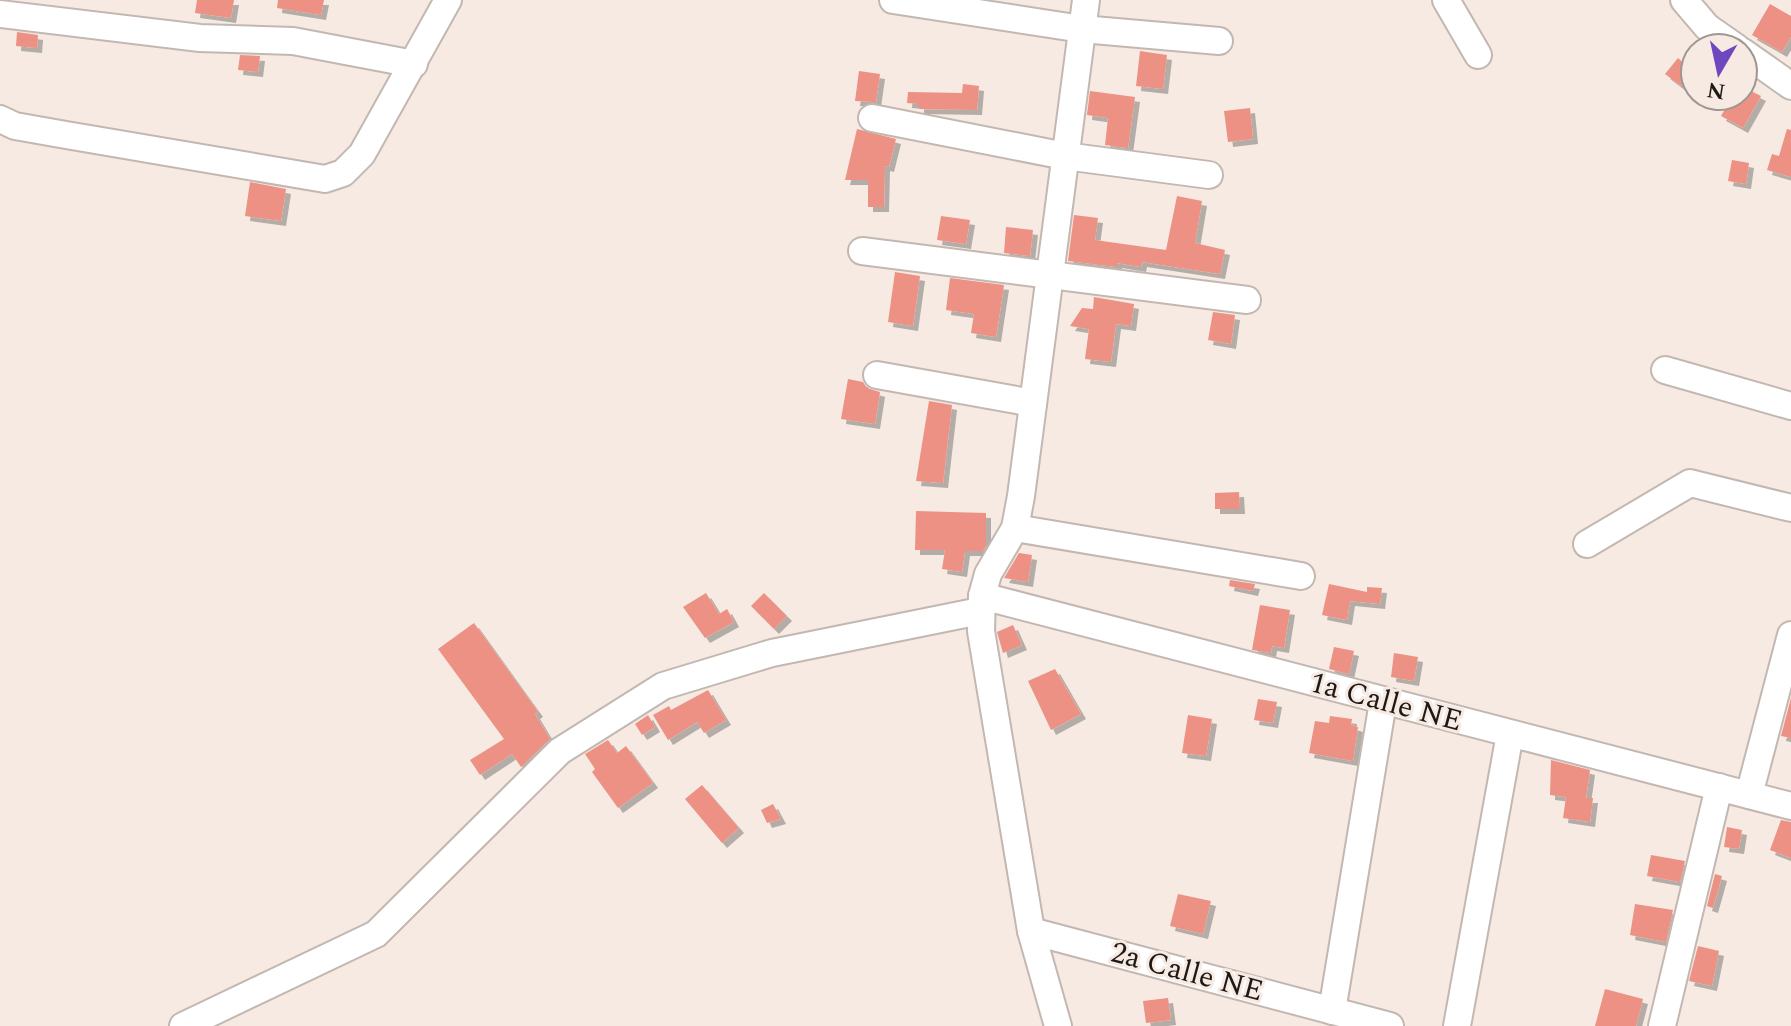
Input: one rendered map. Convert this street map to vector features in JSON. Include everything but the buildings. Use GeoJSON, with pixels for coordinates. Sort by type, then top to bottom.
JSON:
{"type":"FeatureCollection","features":[{"type":"Feature","properties":{"kind":"street"},"geometry":{"type":"LineString","coordinates":[[0,119],[15,126],[325,179],[343,173],[362,154],[448,0]]}},
{"type":"Feature","properties":{"kind":"street"},"geometry":{"type":"LineString","coordinates":[[893,0],[1082,29],[1219,41]]}},
{"type":"Feature","properties":{"kind":"street"},"geometry":{"type":"LineString","coordinates":[[1058,1026],[1031,931],[986,668],[981,603],[988,574],[1015,528],[1086,0]]}},
{"type":"Feature","properties":{"kind":"street"},"geometry":{"type":"LineString","coordinates":[[1446,0],[1478,55]]}},
{"type":"Feature","properties":{"kind":"street"},"geometry":{"type":"LineString","coordinates":[[1684,0],[1714,32]]}},
{"type":"Feature","properties":{"kind":"street"},"geometry":{"type":"LineString","coordinates":[[0,14],[200,38],[293,41],[414,64]]}},
{"type":"Feature","properties":{"kind":"street"},"geometry":{"type":"LineString","coordinates":[[1759,63],[1791,86]]}},
{"type":"Feature","properties":{"kind":"street"},"geometry":{"type":"LineString","coordinates":[[872,118],[1065,156],[1209,175]]}},
{"type":"Feature","properties":{"kind":"street"},"geometry":{"type":"LineString","coordinates":[[862,251],[1050,272],[1247,300]]}},
{"type":"Feature","properties":{"kind":"street"},"geometry":{"type":"LineString","coordinates":[[1665,370],[1791,406]]}},
{"type":"Feature","properties":{"kind":"street"},"geometry":{"type":"LineString","coordinates":[[877,375],[1033,403]]}},
{"type":"Feature","properties":{"kind":"street"},"geometry":{"type":"LineString","coordinates":[[1587,544],[1690,483],[1791,508]]}},
{"type":"Feature","properties":{"kind":"street"},"geometry":{"type":"LineString","coordinates":[[1015,528],[1301,576]]}},
{"type":"Feature","properties":{"kind":"street"},"geometry":{"type":"LineString","coordinates":[[183,1026],[376,934],[560,751],[663,686],[772,653],[981,603]]}},
{"type":"Feature","properties":{"kind":"street","name":"1a Calle NE"},"geometry":{"type":"LineString","coordinates":[[981,603],[1791,806]]}},
{"type":"Feature","properties":{"kind":"street"},"geometry":{"type":"LineString","coordinates":[[1749,795],[1791,635]]}},
{"type":"Feature","properties":{"kind":"street"},"geometry":{"type":"LineString","coordinates":[[1325,1015],[1383,702]]}},
{"type":"Feature","properties":{"kind":"street"},"geometry":{"type":"LineString","coordinates":[[1457,1026],[1510,734]]}},
{"type":"Feature","properties":{"kind":"street"},"geometry":{"type":"LineString","coordinates":[[1662,1026],[1719,787]]}},
{"type":"Feature","properties":{"kind":"street","name":"2a Calle NE"},"geometry":{"type":"LineString","coordinates":[[1031,931],[1325,1015],[1390,1026]]}}]}
